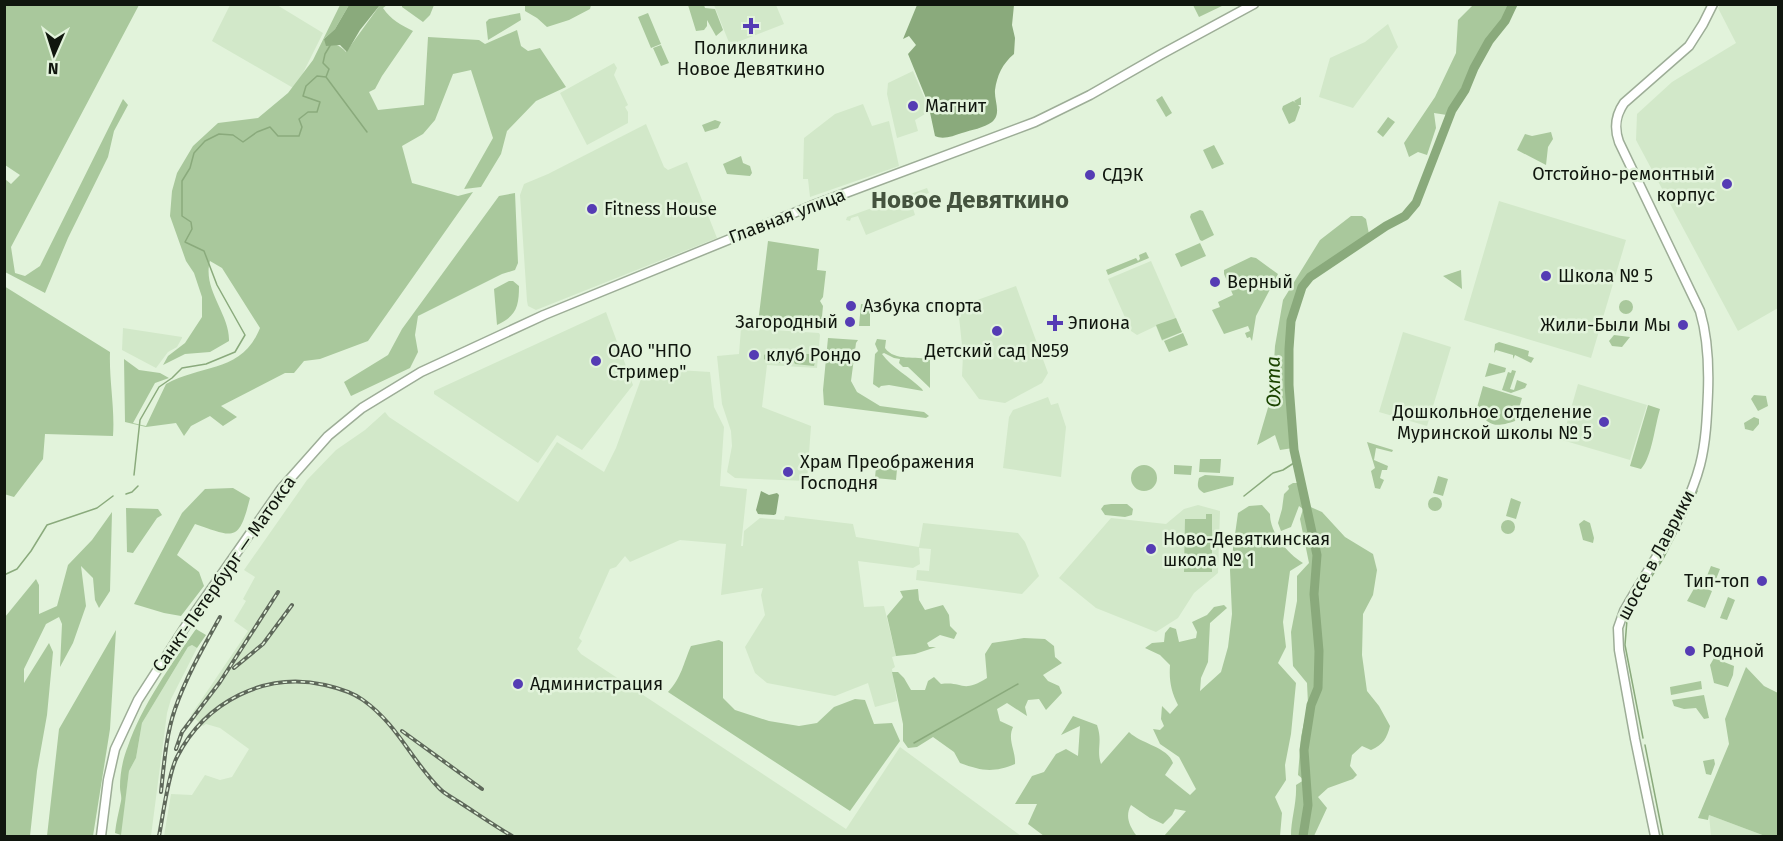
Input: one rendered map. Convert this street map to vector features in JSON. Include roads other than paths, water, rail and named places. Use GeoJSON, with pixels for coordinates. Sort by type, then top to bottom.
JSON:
{"type":"FeatureCollection","features":[{"type":"Feature","properties":{"kind":"main road","name":"Главная улица"},"geometry":{"type":"LineString","coordinates":[[383,393],[462,351],[565,306],[821,202],[1035,122],[1090,95],[1254,4]]}},
{"type":"Feature","properties":{"kind":"main road","name":"шоссе в Лаврики"},"geometry":{"type":"LineString","coordinates":[[1655,837],[1619,650],[1618,628],[1624,611],[1683,509],[1696,476],[1705,432],[1708,354],[1706,332],[1700,311],[1617,138],[1616,125],[1618,114],[1624,103],[1689,46],[1713,4]]}},
{"type":"Feature","properties":{"kind":"main road","name":"Санкт-Петербург — Матокса"},"geometry":{"type":"LineString","coordinates":[[101,837],[108,780],[115,749],[138,699],[193,615],[281,489],[340,424],[383,393]]}},
{"type":"Feature","properties":{"kind":"waterway","name":"Охта"},"geometry":{"type":"LineString","coordinates":[[1303,836],[1308,805],[1304,750],[1311,705],[1318,688],[1319,651],[1314,594],[1317,555],[1294,450],[1289,385],[1291,321],[1302,287],[1310,277],[1386,226],[1405,216],[1416,203],[1452,110],[1465,90],[1489,41],[1505,21],[1513,4]]}},
{"type":"Feature","properties":{"kind":"waterway"},"geometry":{"type":"LineString","coordinates":[[134,475],[140,420],[159,387],[182,368],[206,364],[235,352],[245,335],[217,285],[204,251],[185,242],[192,229],[191,222],[182,216],[182,181],[190,168],[194,153],[205,141],[219,134],[233,135],[243,142],[257,132],[270,127],[278,136],[299,136],[302,127],[299,119],[308,112],[317,112],[320,102],[303,96],[306,86],[317,76],[326,77],[329,69],[323,63],[331,44]]}},
{"type":"Feature","properties":{"kind":"waterway"},"geometry":{"type":"LineString","coordinates":[[326,77],[367,132]]}},
{"type":"Feature","properties":{"kind":"waterway"},"geometry":{"type":"LineString","coordinates":[[1244,496],[1273,473],[1297,461]]}},
{"type":"Feature","properties":{"kind":"waterway"},"geometry":{"type":"LineString","coordinates":[[126,494],[138,486]]}},
{"type":"Feature","properties":{"kind":"waterway"},"geometry":{"type":"LineString","coordinates":[[1691,504],[1697,491]]}},
{"type":"Feature","properties":{"kind":"waterway"},"geometry":{"type":"LineString","coordinates":[[4,575],[17,569],[47,525],[97,508],[113,496]]}},
{"type":"Feature","properties":{"kind":"waterway"},"geometry":{"type":"LineString","coordinates":[[1631,609],[1664,557],[1687,512]]}},
{"type":"Feature","properties":{"kind":"waterway"},"geometry":{"type":"LineString","coordinates":[[1627,620],[1625,645],[1643,738]]}},
{"type":"Feature","properties":{"kind":"waterway"},"geometry":{"type":"LineString","coordinates":[[914,743],[1018,684]]}},
{"type":"Feature","properties":{"kind":"waterway"},"geometry":{"type":"LineString","coordinates":[[1645,745],[1663,836]]}},
{"type":"Feature","properties":{"kind":"railway"},"geometry":{"type":"LineString","coordinates":[[176,749],[182,732],[220,682],[278,592]]}},
{"type":"Feature","properties":{"kind":"railway"},"geometry":{"type":"LineString","coordinates":[[234,668],[263,644],[292,605]]}},
{"type":"Feature","properties":{"kind":"railway"},"geometry":{"type":"LineString","coordinates":[[161,792],[167,739],[179,697],[220,617]]}},
{"type":"Feature","properties":{"kind":"railway"},"geometry":{"type":"LineString","coordinates":[[159,836],[174,764],[189,738],[204,721],[220,706],[259,687],[303,682],[340,689],[363,700],[386,720],[440,789],[512,836]]}},
{"type":"Feature","properties":{"kind":"railway"},"geometry":{"type":"LineString","coordinates":[[402,731],[482,789]]}},
{"type":"Feature","properties":{"kind":"place","name":"Поликлиника Новое Девяткино"},"geometry":{"type":"Point","coordinates":[751,26]}},
{"type":"Feature","properties":{"kind":"place","name":"Магнит"},"geometry":{"type":"Point","coordinates":[913,106]}},
{"type":"Feature","properties":{"kind":"place","name":"СДЭК"},"geometry":{"type":"Point","coordinates":[1090,175]}},
{"type":"Feature","properties":{"kind":"place","name":"Отстойно-ремонтный корпус"},"geometry":{"type":"Point","coordinates":[1727,184]}},
{"type":"Feature","properties":{"kind":"place","name":"Fitness House"},"geometry":{"type":"Point","coordinates":[592,209]}},
{"type":"Feature","properties":{"kind":"place","name":"Школа № 5"},"geometry":{"type":"Point","coordinates":[1546,276]}},
{"type":"Feature","properties":{"kind":"place","name":"Верный"},"geometry":{"type":"Point","coordinates":[1215,282]}},
{"type":"Feature","properties":{"kind":"place","name":"Азбука спорта"},"geometry":{"type":"Point","coordinates":[851,306]}},
{"type":"Feature","properties":{"kind":"place","name":"Загородный"},"geometry":{"type":"Point","coordinates":[850,322]}},
{"type":"Feature","properties":{"kind":"place","name":"Эпиона"},"geometry":{"type":"Point","coordinates":[1055,323]}},
{"type":"Feature","properties":{"kind":"place","name":"Жили-Были Мы"},"geometry":{"type":"Point","coordinates":[1683,325]}},
{"type":"Feature","properties":{"kind":"place","name":"Детский сад №59"},"geometry":{"type":"Point","coordinates":[997,331]}},
{"type":"Feature","properties":{"kind":"place","name":"клуб Рондо"},"geometry":{"type":"Point","coordinates":[754,355]}},
{"type":"Feature","properties":{"kind":"place","name":"ОАО \"НПО Стример\""},"geometry":{"type":"Point","coordinates":[596,361]}},
{"type":"Feature","properties":{"kind":"place","name":"Дошкольное отделение Муринской школы № 5"},"geometry":{"type":"Point","coordinates":[1604,422]}},
{"type":"Feature","properties":{"kind":"place","name":"Храм Преображения Господня"},"geometry":{"type":"Point","coordinates":[788,472]}},
{"type":"Feature","properties":{"kind":"place","name":"Ново-Девяткинская школа № 1"},"geometry":{"type":"Point","coordinates":[1151,549]}},
{"type":"Feature","properties":{"kind":"place","name":"Тип-топ"},"geometry":{"type":"Point","coordinates":[1762,581]}},
{"type":"Feature","properties":{"kind":"place","name":"Родной"},"geometry":{"type":"Point","coordinates":[1690,651]}},
{"type":"Feature","properties":{"kind":"place","name":"Администрация"},"geometry":{"type":"Point","coordinates":[518,684]}},
{"type":"Feature","properties":{"kind":"district","name":"Новое Девяткино"},"geometry":{"type":"Point","coordinates":[970,200]}}]}
